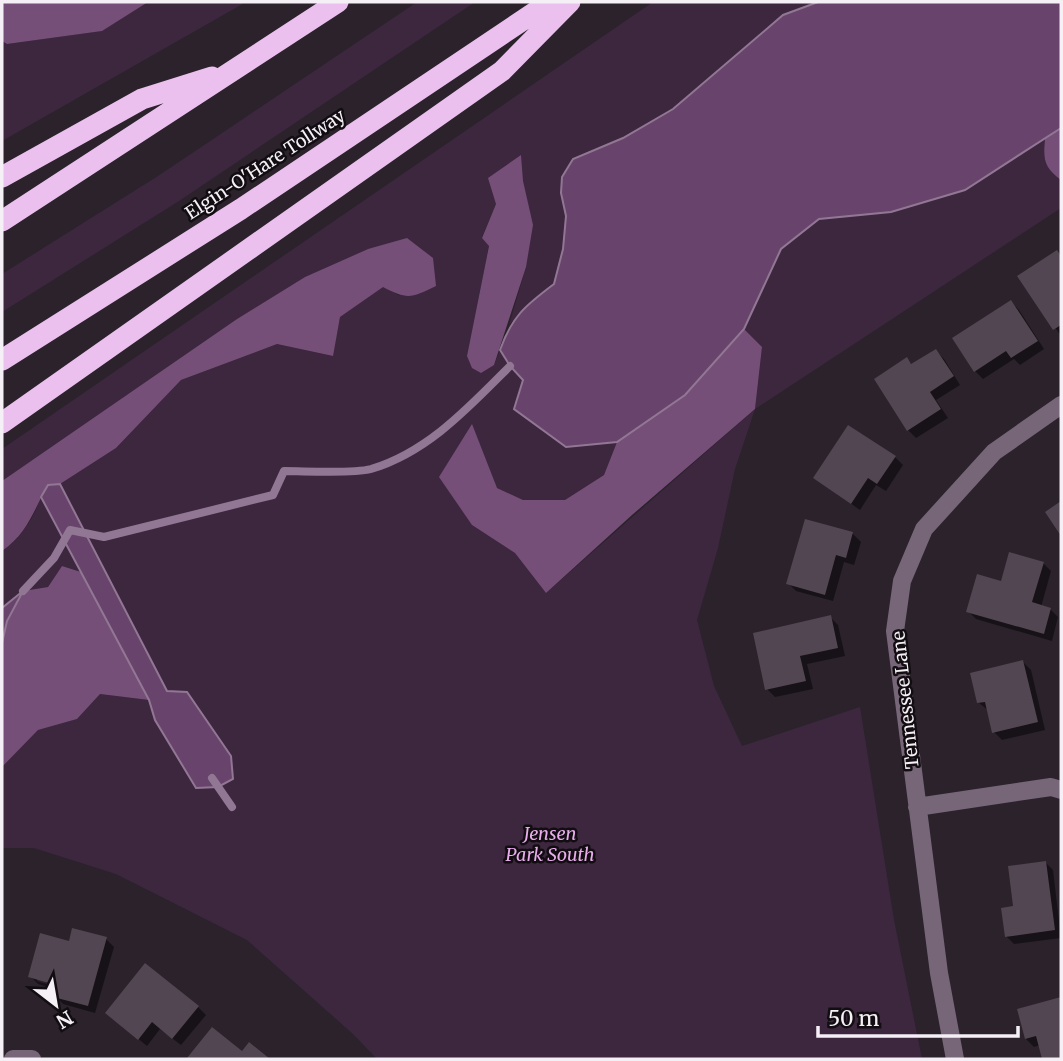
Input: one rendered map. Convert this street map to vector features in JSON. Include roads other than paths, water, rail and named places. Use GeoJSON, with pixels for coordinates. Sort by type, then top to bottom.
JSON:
{"type":"FeatureCollection","features":[{"type":"Feature","properties":{"kind":"highway"},"geometry":{"type":"LineString","coordinates":[[2,221],[338,2]]}},
{"type":"Feature","properties":{"kind":"highway","name":"Elgin-O'Hare Tollway"},"geometry":{"type":"LineString","coordinates":[[2,360],[241,209],[550,2]]}},
{"type":"Feature","properties":{"kind":"highway"},"geometry":{"type":"LineString","coordinates":[[2,423],[502,71],[570,2]]}},
{"type":"Feature","properties":{"kind":"highway"},"geometry":{"type":"LineString","coordinates":[[2,177],[142,99],[238,69]]}},
{"type":"Feature","properties":{"kind":"street","name":"Tennessee Lane"},"geometry":{"type":"LineString","coordinates":[[956,1059],[939,973],[895,631],[902,581],[924,529],[993,452],[1061,405]]}},
{"type":"Feature","properties":{"kind":"street"},"geometry":{"type":"LineString","coordinates":[[917,807],[1051,787],[1061,790]]}},
{"type":"Feature","properties":{"kind":"street"},"geometry":{"type":"LineString","coordinates":[[13,1059],[32,1059]]}},
{"type":"Feature","properties":{"kind":"waterway"},"geometry":{"type":"LineString","coordinates":[[23,591],[54,558],[70,530],[104,537],[273,495],[284,471],[363,471],[392,461],[411,452],[447,426],[510,366]]}},
{"type":"Feature","properties":{"kind":"waterway"},"geometry":{"type":"LineString","coordinates":[[212,778],[232,807]]}},
{"type":"Feature","properties":{"kind":"park label","name":"Jensen Park South"},"geometry":{"type":"Point","coordinates":[550,843]}}]}
